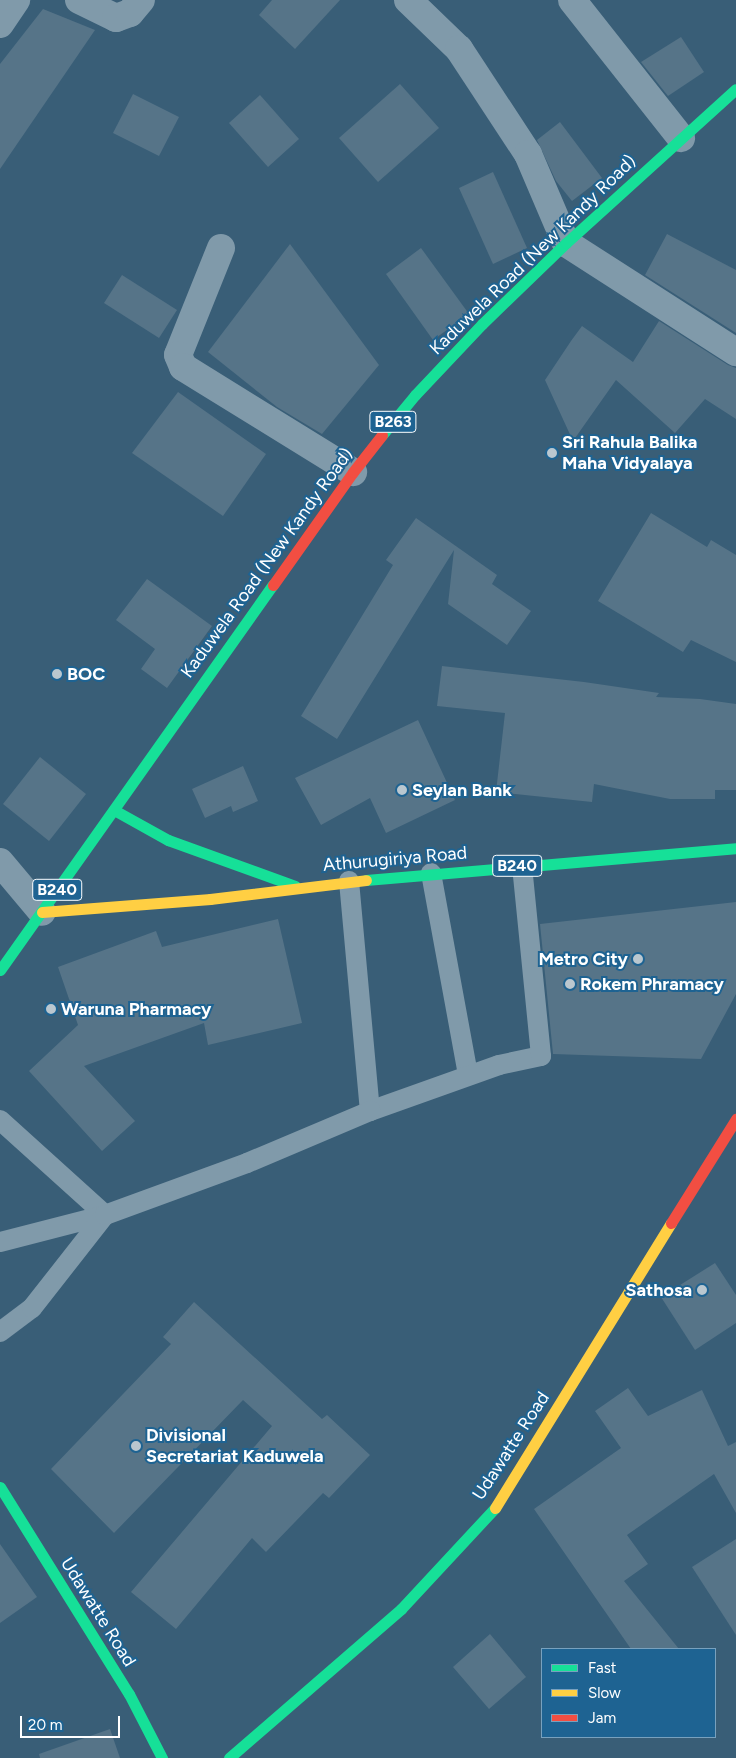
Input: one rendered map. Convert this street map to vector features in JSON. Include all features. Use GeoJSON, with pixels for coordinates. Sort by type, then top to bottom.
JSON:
{"type":"FeatureCollection","features":[{"type":"Feature","properties":{"kind":"main road","name":"Kaduwela Road (New Kandy Road)"},"geometry":{"type":"LineString","coordinates":[[0,970],[353,472],[415,395],[482,324],[566,243],[736,89]]}},
{"type":"Feature","properties":{"kind":"main road","name":"Athurugiriya Road"},"geometry":{"type":"LineString","coordinates":[[114,810],[168,840],[297,886]]}},
{"type":"Feature","properties":{"kind":"main road","name":"Athurugiriya Road"},"geometry":{"type":"LineString","coordinates":[[42,912],[210,899],[297,886],[431,873],[736,848]]}},
{"type":"Feature","properties":{"kind":"main road","name":"Udawatte Road"},"geometry":{"type":"LineString","coordinates":[[229,1758],[401,1609],[497,1505],[736,1119]]}},
{"type":"Feature","properties":{"kind":"main road","name":"Udawatte Road"},"geometry":{"type":"LineString","coordinates":[[0,1487],[129,1694],[162,1758]]}},
{"type":"Feature","properties":{"kind":"street"},"geometry":{"type":"LineString","coordinates":[[0,24],[16,0]]}},
{"type":"Feature","properties":{"kind":"street"},"geometry":{"type":"LineString","coordinates":[[78,0],[116,18],[130,13],[141,0]]}},
{"type":"Feature","properties":{"kind":"street"},"geometry":{"type":"LineString","coordinates":[[408,0],[459,49],[528,154],[566,243],[736,352]]}},
{"type":"Feature","properties":{"kind":"street"},"geometry":{"type":"LineString","coordinates":[[572,0],[681,138]]}},
{"type":"Feature","properties":{"kind":"street"},"geometry":{"type":"LineString","coordinates":[[221,248],[178,355],[183,367],[353,472]]}},
{"type":"Feature","properties":{"kind":"street"},"geometry":{"type":"LineString","coordinates":[[0,862],[42,912]]}},
{"type":"Feature","properties":{"kind":"lane"},"geometry":{"type":"LineString","coordinates":[[0,1242],[105,1215],[247,1163],[370,1111],[468,1075],[498,1065],[541,1056],[522,866]]}},
{"type":"Feature","properties":{"kind":"lane"},"geometry":{"type":"LineString","coordinates":[[431,873],[468,1075]]}},
{"type":"Feature","properties":{"kind":"lane"},"geometry":{"type":"LineString","coordinates":[[349,881],[370,1111]]}},
{"type":"Feature","properties":{"kind":"lane"},"geometry":{"type":"LineString","coordinates":[[0,1120],[105,1215]]}},
{"type":"Feature","properties":{"kind":"lane"},"geometry":{"type":"LineString","coordinates":[[0,1332],[32,1308],[105,1215]]}},
{"type":"Feature","properties":{"kind":"building"},"geometry":{"type":"Polygon","coordinates":[[[272,0],[340,0],[295,49],[259,15],[272,0]]]}},
{"type":"Feature","properties":{"kind":"building"},"geometry":{"type":"Polygon","coordinates":[[[43,9],[95,30],[0,169],[0,64],[43,9]]]}},
{"type":"Feature","properties":{"kind":"building"},"geometry":{"type":"Polygon","coordinates":[[[681,37],[704,72],[668,96],[641,62],[681,37]]]}},
{"type":"Feature","properties":{"kind":"building"},"geometry":{"type":"Polygon","coordinates":[[[400,84],[439,128],[378,182],[339,138],[400,84]]]}},
{"type":"Feature","properties":{"kind":"building"},"geometry":{"type":"Polygon","coordinates":[[[133,94],[179,117],[159,156],[113,133],[133,94]]]}},
{"type":"Feature","properties":{"kind":"building"},"geometry":{"type":"Polygon","coordinates":[[[260,95],[299,139],[268,167],[229,123],[260,95]]]}},
{"type":"Feature","properties":{"kind":"building"},"geometry":{"type":"Polygon","coordinates":[[[560,122],[602,178],[572,201],[556,181],[537,140],[560,122]]]}},
{"type":"Feature","properties":{"kind":"building"},"geometry":{"type":"Polygon","coordinates":[[[493,172],[527,248],[493,264],[459,188],[493,172]]]}},
{"type":"Feature","properties":{"kind":"building"},"geometry":{"type":"Polygon","coordinates":[[[667,234],[736,270],[736,333],[645,275],[667,234]]]}},
{"type":"Feature","properties":{"kind":"building"},"geometry":{"type":"Polygon","coordinates":[[[290,244],[379,365],[322,434],[277,407],[208,352],[290,244]]]}},
{"type":"Feature","properties":{"kind":"building"},"geometry":{"type":"Polygon","coordinates":[[[421,248],[469,314],[433,340],[386,274],[421,248]]]}},
{"type":"Feature","properties":{"kind":"building"},"geometry":{"type":"Polygon","coordinates":[[[122,275],[177,310],[159,338],[104,303],[122,275]]]}},
{"type":"Feature","properties":{"kind":"building"},"geometry":{"type":"Polygon","coordinates":[[[659,321],[728,365],[736,368],[736,419],[705,399],[675,433],[616,380],[573,441],[545,380],[571,341],[582,326],[633,362],[659,321]]]}},
{"type":"Feature","properties":{"kind":"building"},"geometry":{"type":"Polygon","coordinates":[[[178,392],[266,454],[223,516],[132,453],[178,392]]]}},
{"type":"Feature","properties":{"kind":"building"},"geometry":{"type":"Polygon","coordinates":[[[651,513],[707,547],[711,540],[736,555],[736,662],[691,640],[683,652],[598,601],[651,513]]]}},
{"type":"Feature","properties":{"kind":"building"},"geometry":{"type":"Polygon","coordinates":[[[416,518],[497,575],[492,584],[531,611],[507,645],[448,604],[454,550],[337,739],[301,716],[393,565],[386,560],[416,518]]]}},
{"type":"Feature","properties":{"kind":"building"},"geometry":{"type":"Polygon","coordinates":[[[147,579],[212,626],[167,688],[141,669],[155,649],[116,620],[147,579]]]}},
{"type":"Feature","properties":{"kind":"building"},"geometry":{"type":"Polygon","coordinates":[[[442,666],[584,682],[659,693],[656,697],[700,699],[736,704],[736,790],[715,790],[715,799],[670,799],[594,784],[592,802],[496,792],[505,713],[437,706],[442,666]]]}},
{"type":"Feature","properties":{"kind":"building"},"geometry":{"type":"Polygon","coordinates":[[[418,720],[455,800],[386,833],[370,798],[321,825],[295,778],[418,720]]]}},
{"type":"Feature","properties":{"kind":"building"},"geometry":{"type":"Polygon","coordinates":[[[40,757],[86,794],[49,841],[3,804],[40,757]]]}},
{"type":"Feature","properties":{"kind":"building"},"geometry":{"type":"Polygon","coordinates":[[[243,766],[258,801],[233,812],[231,806],[205,818],[192,789],[243,766]]]}},
{"type":"Feature","properties":{"kind":"building","name":"Metro City"},"geometry":{"type":"Polygon","coordinates":[[[736,902],[736,994],[701,1059],[553,1054],[540,924],[736,902]]]}},
{"type":"Feature","properties":{"kind":"building"},"geometry":{"type":"Polygon","coordinates":[[[278,919],[302,1023],[208,1045],[204,1023],[84,1066],[135,1121],[102,1151],[29,1071],[78,1025],[58,967],[156,931],[162,947],[278,919]]]}},
{"type":"Feature","properties":{"kind":"building"},"geometry":{"type":"Polygon","coordinates":[[[715,1263],[736,1295],[736,1323],[695,1350],[661,1297],[715,1263]]]}},
{"type":"Feature","properties":{"kind":"building"},"geometry":{"type":"Polygon","coordinates":[[[194,1302],[322,1419],[327,1415],[370,1455],[329,1498],[323,1493],[266,1552],[252,1538],[176,1629],[131,1592],[272,1426],[243,1400],[114,1533],[51,1469],[171,1344],[163,1337],[194,1302]]]}},
{"type":"Feature","properties":{"kind":"building"},"geometry":{"type":"Polygon","coordinates":[[[628,1388],[648,1416],[702,1390],[728,1446],[736,1442],[736,1513],[714,1474],[627,1535],[648,1564],[624,1581],[678,1648],[630,1648],[534,1509],[621,1448],[595,1411],[628,1388]]]}},
{"type":"Feature","properties":{"kind":"building"},"geometry":{"type":"Polygon","coordinates":[[[736,1539],[736,1635],[692,1567],[736,1539]]]}},
{"type":"Feature","properties":{"kind":"building"},"geometry":{"type":"Polygon","coordinates":[[[0,1544],[37,1597],[0,1623],[0,1544]]]}},
{"type":"Feature","properties":{"kind":"building"},"geometry":{"type":"Polygon","coordinates":[[[490,1634],[526,1677],[489,1709],[453,1667],[490,1634]]]}},
{"type":"Feature","properties":{"kind":"building"},"geometry":{"type":"Polygon","coordinates":[[[110,1729],[120,1758],[40,1758],[39,1754],[110,1729]]]}},
{"type":"Feature","properties":{"kind":"traffic: fast"},"geometry":{"type":"LineString","coordinates":[[382,435],[415,395],[482,324],[566,243],[736,89]]}},
{"type":"Feature","properties":{"kind":"traffic: fast"},"geometry":{"type":"LineString","coordinates":[[0,970],[273,585]]}},
{"type":"Feature","properties":{"kind":"traffic: fast"},"geometry":{"type":"LineString","coordinates":[[114,810],[168,840],[295,886]]}},
{"type":"Feature","properties":{"kind":"traffic: fast"},"geometry":{"type":"LineString","coordinates":[[366,880],[736,848]]}},
{"type":"Feature","properties":{"kind":"traffic: fast"},"geometry":{"type":"LineString","coordinates":[[0,1487],[129,1694],[162,1758]]}},
{"type":"Feature","properties":{"kind":"traffic: fast"},"geometry":{"type":"LineString","coordinates":[[229,1758],[401,1609],[495,1508]]}},
{"type":"Feature","properties":{"kind":"traffic: slow"},"geometry":{"type":"LineString","coordinates":[[42,912],[210,899],[366,880]]}},
{"type":"Feature","properties":{"kind":"traffic: slow"},"geometry":{"type":"LineString","coordinates":[[495,1508],[671,1223]]}},
{"type":"Feature","properties":{"kind":"traffic: jam"},"geometry":{"type":"LineString","coordinates":[[273,585],[353,472],[382,435]]}},
{"type":"Feature","properties":{"kind":"traffic: jam"},"geometry":{"type":"LineString","coordinates":[[671,1223],[736,1119]]}},
{"type":"Feature","properties":{"kind":"place","name":"Sri Rahula Balika Maha Vidyalaya"},"geometry":{"type":"Point","coordinates":[552,453]}},
{"type":"Feature","properties":{"kind":"place","name":"BOC"},"geometry":{"type":"Point","coordinates":[57,674]}},
{"type":"Feature","properties":{"kind":"place","name":"Seylan Bank"},"geometry":{"type":"Point","coordinates":[402,790]}},
{"type":"Feature","properties":{"kind":"place","name":"Metro City"},"geometry":{"type":"Point","coordinates":[638,959]}},
{"type":"Feature","properties":{"kind":"place","name":"Rokem Phramacy"},"geometry":{"type":"Point","coordinates":[570,984]}},
{"type":"Feature","properties":{"kind":"place","name":"Waruna Pharmacy"},"geometry":{"type":"Point","coordinates":[51,1009]}},
{"type":"Feature","properties":{"kind":"place","name":"Sathosa"},"geometry":{"type":"Point","coordinates":[702,1290]}},
{"type":"Feature","properties":{"kind":"place","name":"Divisional Secretariat Kaduwela"},"geometry":{"type":"Point","coordinates":[136,1446]}}]}
